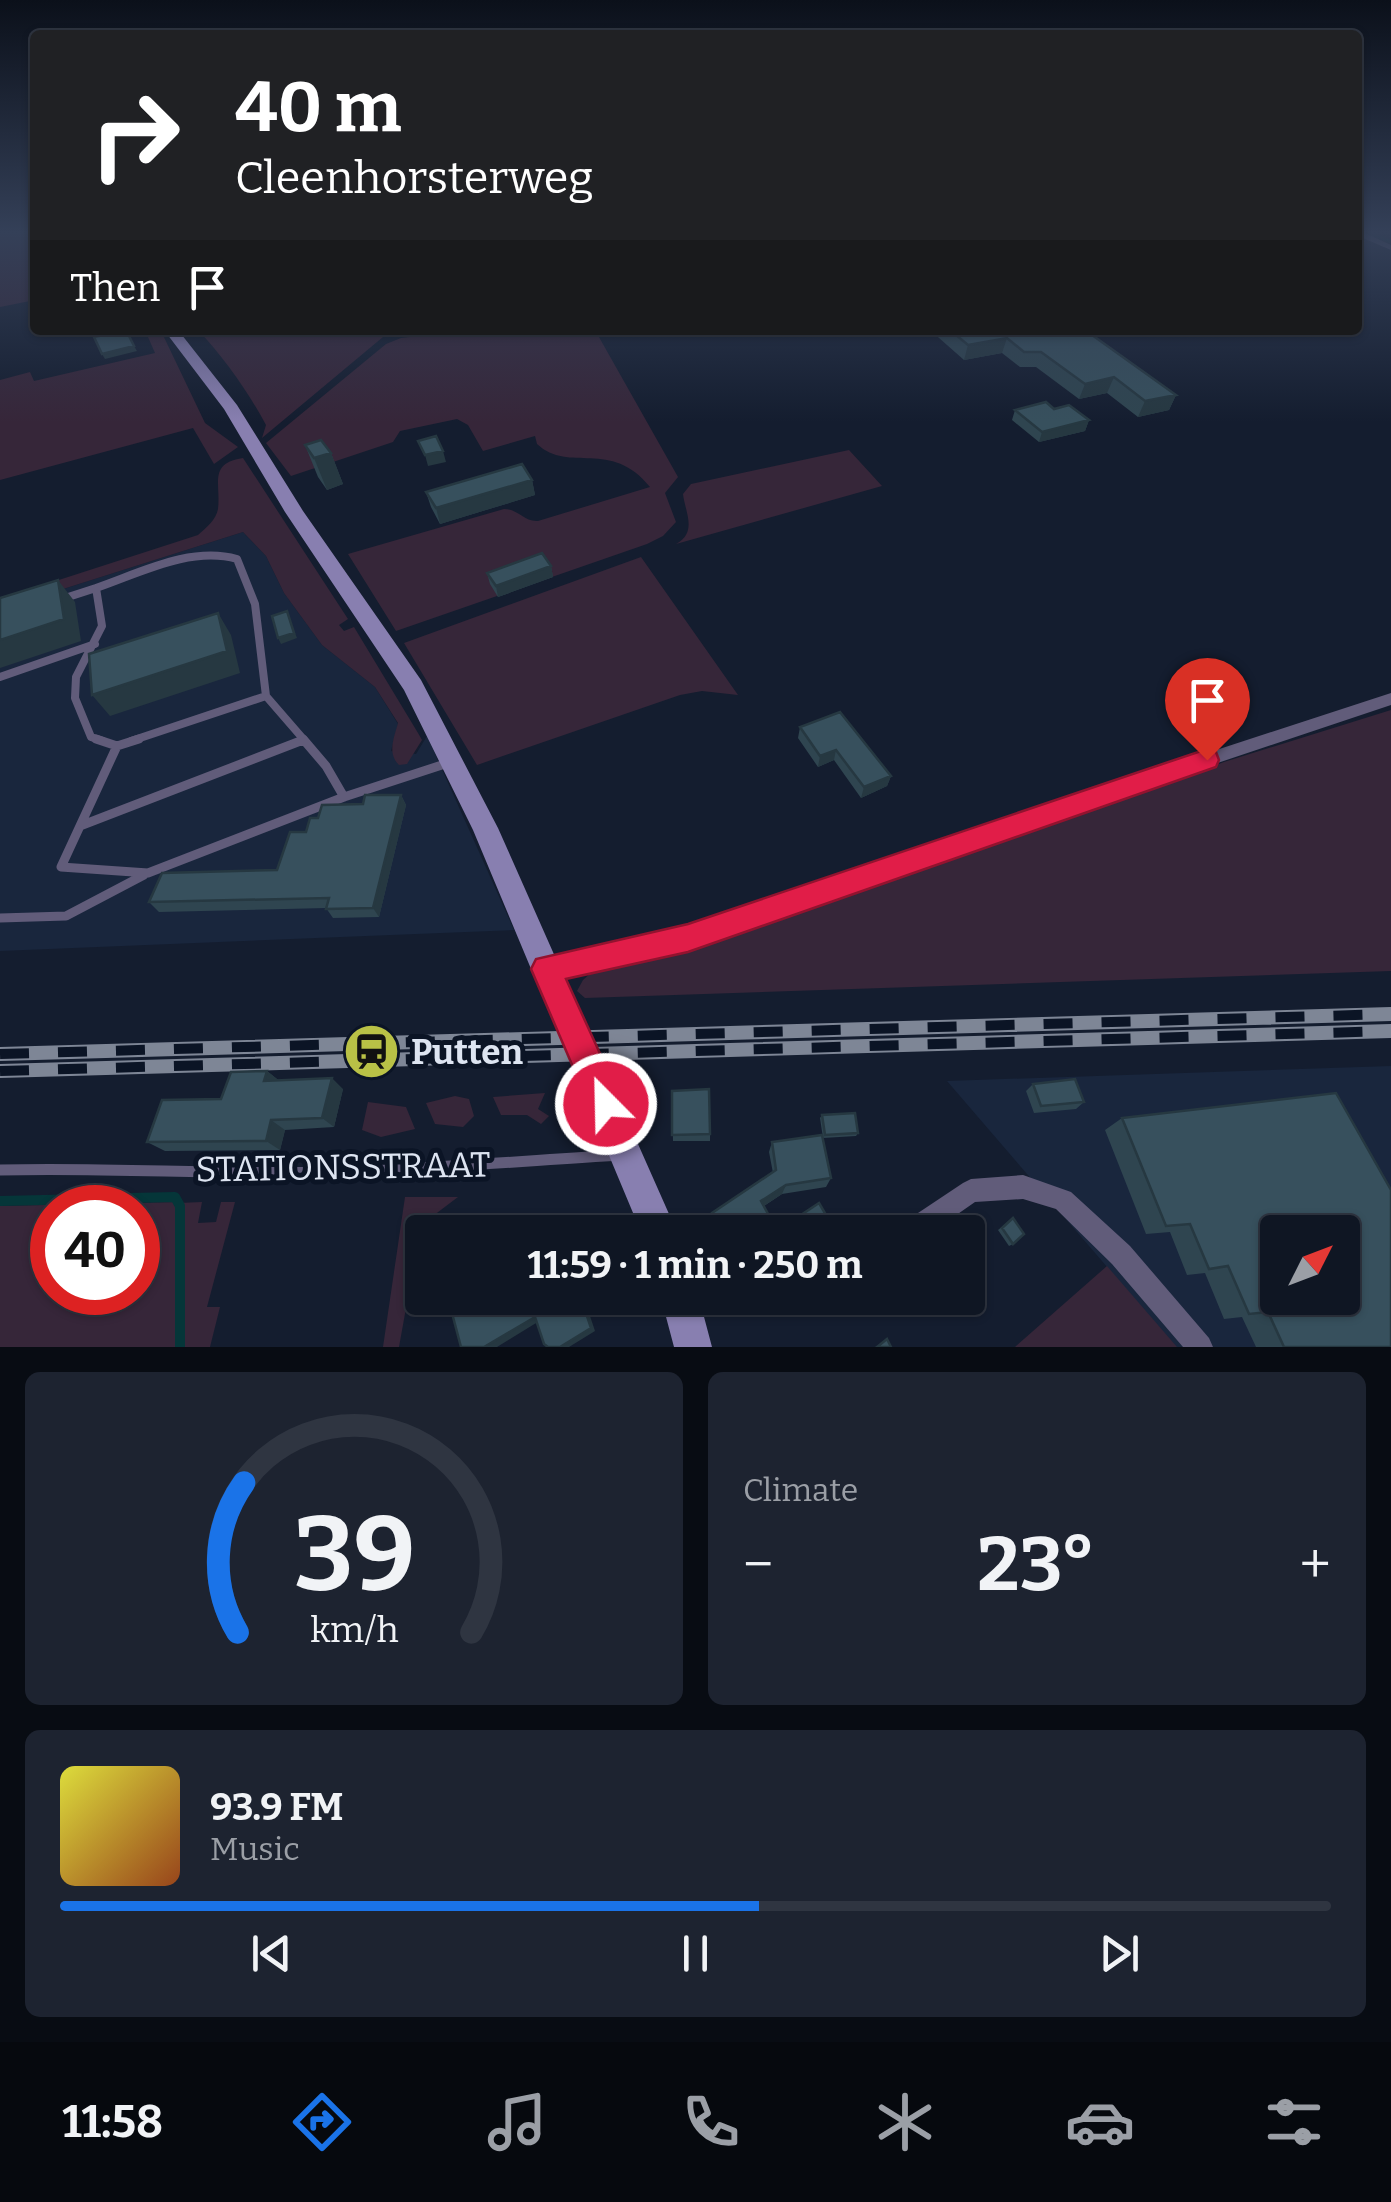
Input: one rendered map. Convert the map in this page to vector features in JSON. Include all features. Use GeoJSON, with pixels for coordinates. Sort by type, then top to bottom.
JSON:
{"type":"FeatureCollection","features":[{"type":"Feature","properties":{"kind":"street"},"geometry":{"type":"LineString","coordinates":[[175,335],[215,385],[213,398],[220,418],[252,446],[413,686],[546,969],[652,1215]]}},
{"type":"Feature","properties":{"kind":"street"},"geometry":{"type":"LineString","coordinates":[[546,969],[688,938],[1096,796],[1391,699]]}},
{"type":"Feature","properties":{"kind":"street"},"geometry":{"type":"LineString","coordinates":[[936,1215],[971,1191],[1022,1187],[1063,1200],[1121,1255],[1200,1347]]}},
{"type":"Feature","properties":{"kind":"street"},"geometry":{"type":"LineString","coordinates":[[685,1315],[694,1347]]}},
{"type":"Feature","properties":{"kind":"lane"},"geometry":{"type":"LineString","coordinates":[[48,603],[197,555],[217,553],[237,558],[255,604],[266,696],[344,797]]}},
{"type":"Feature","properties":{"kind":"lane"},"geometry":{"type":"LineString","coordinates":[[96,588],[102,626],[76,677],[76,698],[91,737],[117,746],[266,696]]}},
{"type":"Feature","properties":{"kind":"lane"},"geometry":{"type":"LineString","coordinates":[[0,677],[95,644]]}},
{"type":"Feature","properties":{"kind":"lane"},"geometry":{"type":"LineString","coordinates":[[80,826],[303,740]]}},
{"type":"Feature","properties":{"kind":"lane"},"geometry":{"type":"LineString","coordinates":[[117,746],[61,867],[148,873]]}},
{"type":"Feature","properties":{"kind":"lane"},"geometry":{"type":"LineString","coordinates":[[0,918],[66,916],[148,873],[344,797],[452,762]]}},
{"type":"Feature","properties":{"kind":"lane","name":"STATIONSSTRAAT"},"geometry":{"type":"LineString","coordinates":[[0,1170],[331,1172],[627,1154]]}},
{"type":"Feature","properties":{"kind":"shaded area"},"geometry":{"type":"Polygon","coordinates":[[[0,296],[30,296],[30,301],[0,307],[0,296]]]}},
{"type":"Feature","properties":{"kind":"shaded area"},"geometry":{"type":"Polygon","coordinates":[[[163,335],[205,423],[238,447],[214,464],[193,428],[0,480],[0,380],[30,372],[34,381],[155,353],[148,337],[163,335]]]}},
{"type":"Feature","properties":{"kind":"shaded area"},"geometry":{"type":"Polygon","coordinates":[[[202,335],[397,335],[383,337],[262,438],[266,425],[202,335]]]}},
{"type":"Feature","properties":{"kind":"shaded area"},"geometry":{"type":"Polygon","coordinates":[[[598,335],[678,477],[665,493],[676,522],[663,536],[647,544],[396,631],[348,554],[504,509],[538,521],[650,487],[620,464],[549,452],[537,444],[535,436],[483,451],[468,425],[457,419],[400,431],[393,442],[291,476],[266,443],[386,344],[401,338],[598,335]]]}},
{"type":"Feature","properties":{"kind":"shaded area"},"geometry":{"type":"Polygon","coordinates":[[[849,450],[882,486],[676,544],[687,534],[683,494],[691,484],[849,450]]]}},
{"type":"Feature","properties":{"kind":"shaded area"},"geometry":{"type":"Polygon","coordinates":[[[243,458],[348,619],[339,625],[344,631],[354,627],[422,740],[407,764],[399,765],[393,755],[398,723],[375,687],[322,645],[284,593],[266,556],[243,532],[0,609],[0,599],[198,535],[217,513],[220,470],[243,458]]]}},
{"type":"Feature","properties":{"kind":"shaded area"},"geometry":{"type":"Polygon","coordinates":[[[243,532],[266,556],[284,593],[322,645],[375,687],[398,724],[391,751],[416,754],[427,736],[514,930],[0,951],[0,609],[243,532]]]}},
{"type":"Feature","properties":{"kind":"shaded area"},"geometry":{"type":"Polygon","coordinates":[[[641,557],[738,695],[702,691],[680,695],[477,765],[404,643],[641,557]]]}},
{"type":"Feature","properties":{"kind":"shaded area"},"geometry":{"type":"Polygon","coordinates":[[[1391,710],[1391,971],[585,998],[577,991],[593,971],[722,936],[1016,833],[1112,804],[1224,762],[1391,710]]]}},
{"type":"Feature","properties":{"kind":"shaded area"},"geometry":{"type":"Polygon","coordinates":[[[1391,1066],[1391,1347],[1176,1347],[947,1081],[1391,1066]]]}},
{"type":"Feature","properties":{"kind":"shaded area"},"geometry":{"type":"Polygon","coordinates":[[[545,1093],[538,1109],[549,1116],[541,1124],[527,1115],[501,1115],[493,1097],[545,1093]]]}},
{"type":"Feature","properties":{"kind":"shaded area"},"geometry":{"type":"Polygon","coordinates":[[[455,1096],[469,1099],[474,1116],[463,1127],[435,1124],[426,1103],[455,1096]]]}},
{"type":"Feature","properties":{"kind":"shaded area"},"geometry":{"type":"Polygon","coordinates":[[[368,1102],[406,1107],[415,1129],[381,1137],[362,1130],[368,1102]]]}},
{"type":"Feature","properties":{"kind":"shaded area"},"geometry":{"type":"Polygon","coordinates":[[[405,1197],[458,1197],[434,1215],[405,1215],[405,1314],[399,1347],[383,1347],[405,1197]]]}},
{"type":"Feature","properties":{"kind":"shaded area"},"geometry":{"type":"Polygon","coordinates":[[[160,1202],[176,1202],[177,1347],[0,1347],[0,1206],[30,1205],[30,1315],[160,1315],[160,1202]]]}},
{"type":"Feature","properties":{"kind":"shaded area"},"geometry":{"type":"Polygon","coordinates":[[[202,1202],[198,1223],[216,1222],[221,1202],[235,1202],[207,1307],[220,1307],[210,1347],[179,1347],[179,1203],[202,1202]]]}},
{"type":"Feature","properties":{"kind":"shaded area"},"geometry":{"type":"Polygon","coordinates":[[[1107,1266],[1177,1347],[1015,1347],[1107,1266]]]}},
{"type":"Feature","properties":{"kind":"building"},"geometry":{"type":"Polygon","coordinates":[[[128,335],[134,346],[102,354],[94,337],[128,335]]]}},
{"type":"Feature","properties":{"kind":"building"},"geometry":{"type":"Polygon","coordinates":[[[956,335],[1092,335],[1176,395],[1145,401],[1114,377],[1085,384],[1041,352],[1024,352],[1007,338],[968,345],[956,335]]]}},
{"type":"Feature","properties":{"kind":"building"},"geometry":{"type":"Polygon","coordinates":[[[1046,402],[1054,409],[1069,405],[1089,420],[1042,432],[1015,410],[1046,402]]]}},
{"type":"Feature","properties":{"kind":"building"},"geometry":{"type":"Polygon","coordinates":[[[436,436],[443,451],[425,455],[418,441],[436,436]]]}},
{"type":"Feature","properties":{"kind":"building"},"geometry":{"type":"Polygon","coordinates":[[[321,440],[331,453],[314,458],[305,445],[321,440]]]}},
{"type":"Feature","properties":{"kind":"building"},"geometry":{"type":"Polygon","coordinates":[[[522,464],[532,480],[436,508],[426,492],[522,464]]]}},
{"type":"Feature","properties":{"kind":"building"},"geometry":{"type":"Polygon","coordinates":[[[542,553],[551,566],[496,586],[487,573],[542,553]]]}},
{"type":"Feature","properties":{"kind":"building"},"geometry":{"type":"Polygon","coordinates":[[[58,580],[64,619],[0,640],[0,598],[58,580]]]}},
{"type":"Feature","properties":{"kind":"building"},"geometry":{"type":"Polygon","coordinates":[[[287,611],[294,633],[278,638],[272,616],[287,611]]]}},
{"type":"Feature","properties":{"kind":"building"},"geometry":{"type":"Polygon","coordinates":[[[218,613],[227,651],[92,695],[89,654],[218,613]]]}},
{"type":"Feature","properties":{"kind":"building"},"geometry":{"type":"Polygon","coordinates":[[[840,712],[891,776],[864,787],[836,750],[820,756],[800,727],[840,712]]]}},
{"type":"Feature","properties":{"kind":"building"},"geometry":{"type":"Polygon","coordinates":[[[365,795],[401,795],[373,908],[326,909],[329,898],[149,902],[162,873],[277,870],[290,832],[306,832],[310,818],[318,818],[322,805],[363,804],[365,795]]]}},
{"type":"Feature","properties":{"kind":"building"},"geometry":{"type":"Polygon","coordinates":[[[267,1071],[264,1081],[332,1078],[322,1118],[271,1120],[266,1141],[147,1142],[162,1100],[221,1099],[231,1072],[267,1071]]]}},
{"type":"Feature","properties":{"kind":"building"},"geometry":{"type":"Polygon","coordinates":[[[1075,1079],[1084,1102],[1041,1106],[1033,1084],[1075,1079]]]}},
{"type":"Feature","properties":{"kind":"building"},"geometry":{"type":"Polygon","coordinates":[[[709,1089],[710,1134],[672,1135],[672,1091],[709,1089]]]}},
{"type":"Feature","properties":{"kind":"building"},"geometry":{"type":"Polygon","coordinates":[[[1336,1093],[1391,1190],[1391,1347],[1284,1347],[1269,1315],[1360,1315],[1360,1215],[1260,1215],[1260,1313],[1249,1314],[1228,1266],[1209,1269],[1190,1224],[1166,1226],[1122,1118],[1336,1093]]]}},
{"type":"Feature","properties":{"kind":"building"},"geometry":{"type":"Polygon","coordinates":[[[855,1113],[858,1133],[825,1135],[822,1115],[855,1113]]]}},
{"type":"Feature","properties":{"kind":"building"},"geometry":{"type":"Polygon","coordinates":[[[822,1135],[831,1178],[786,1185],[761,1201],[769,1215],[713,1215],[776,1170],[772,1142],[822,1135]]]}},
{"type":"Feature","properties":{"kind":"building"},"geometry":{"type":"Polygon","coordinates":[[[819,1203],[826,1215],[801,1215],[819,1203]]]}},
{"type":"Feature","properties":{"kind":"building"},"geometry":{"type":"Polygon","coordinates":[[[1013,1218],[1024,1234],[1013,1244],[1002,1228],[1013,1218]]]}},
{"type":"Feature","properties":{"kind":"building"},"geometry":{"type":"Polygon","coordinates":[[[453,1315],[587,1315],[591,1328],[560,1347],[548,1347],[535,1317],[484,1347],[461,1347],[453,1315]]]}},
{"type":"Feature","properties":{"kind":"waterway"},"geometry":{"type":"LineString","coordinates":[[0,1201],[175,1197],[180,1206],[180,1347]]}},
{"type":"Feature","properties":{"kind":"railway"},"geometry":{"type":"LineString","coordinates":[[0,1054],[1391,1014]]}},
{"type":"Feature","properties":{"kind":"railway"},"geometry":{"type":"LineString","coordinates":[[0,1071],[1391,1031]]}},
{"type":"Feature","properties":{"kind":"place","name":"Putten"},"geometry":{"type":"Point","coordinates":[372,1052]}},
{"type":"Feature","properties":{"kind":"route"},"geometry":{"type":"LineString","coordinates":[[606,1104],[546,969],[688,938],[1207,760]]}}]}
